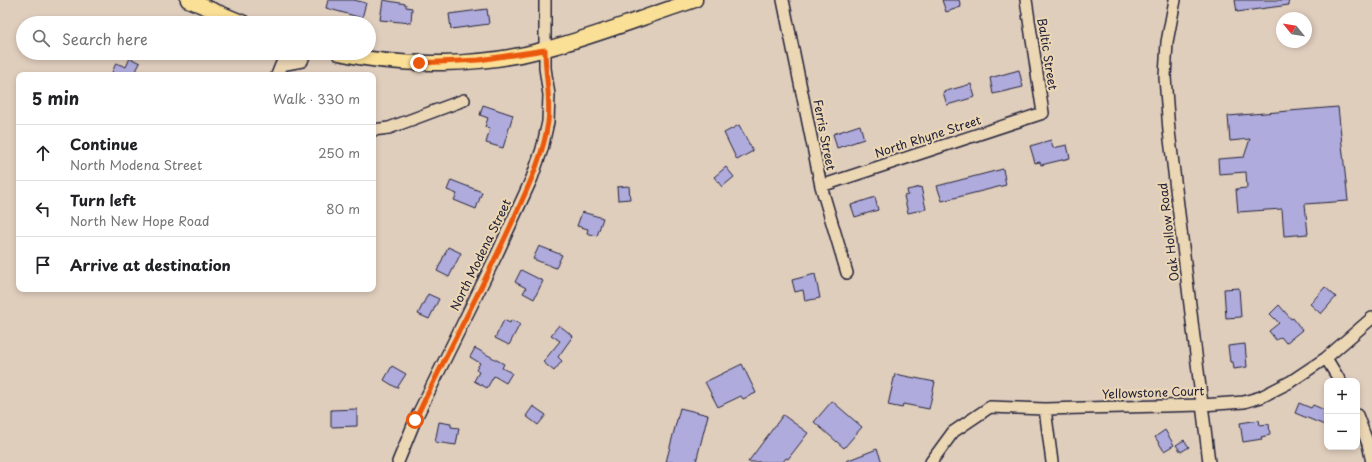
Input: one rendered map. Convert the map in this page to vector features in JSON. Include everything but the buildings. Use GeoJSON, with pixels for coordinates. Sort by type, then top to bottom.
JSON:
{"type":"FeatureCollection","features":[{"type":"Feature","properties":{"kind":"main road"},"geometry":{"type":"LineString","coordinates":[[188,0],[227,16]]}},
{"type":"Feature","properties":{"kind":"main road"},"geometry":{"type":"LineString","coordinates":[[376,60],[419,63],[479,60],[545,50],[695,0]]}},
{"type":"Feature","properties":{"kind":"street","name":"North Modena Street"},"geometry":{"type":"LineString","coordinates":[[398,462],[415,420],[497,254],[532,178],[542,149],[548,122],[549,95],[545,68],[545,0]]}},
{"type":"Feature","properties":{"kind":"street","name":"Ferris Street"},"geometry":{"type":"LineString","coordinates":[[783,0],[820,186],[847,273]]}},
{"type":"Feature","properties":{"kind":"street","name":"Baltic Street"},"geometry":{"type":"LineString","coordinates":[[1026,0],[1043,113]]}},
{"type":"Feature","properties":{"kind":"street","name":"Oak Hollow Road"},"geometry":{"type":"LineString","coordinates":[[1175,0],[1167,42],[1166,85],[1169,131],[1209,462]]}},
{"type":"Feature","properties":{"kind":"street"},"geometry":{"type":"LineString","coordinates":[[278,72],[281,65],[302,60]]}},
{"type":"Feature","properties":{"kind":"street"},"geometry":{"type":"LineString","coordinates":[[376,130],[389,128],[464,100]]}},
{"type":"Feature","properties":{"kind":"street","name":"North Rhyne Street"},"geometry":{"type":"LineString","coordinates":[[820,186],[1043,113]]}},
{"type":"Feature","properties":{"kind":"street","name":"Yellowstone Court"},"geometry":{"type":"LineString","coordinates":[[931,462],[953,432],[990,407],[1045,409],[1202,405],[1244,402],[1260,397],[1290,382],[1326,358],[1372,318]]}},
{"type":"Feature","properties":{"kind":"street"},"geometry":{"type":"LineString","coordinates":[[1326,358],[1338,378]]}},
{"type":"Feature","properties":{"kind":"street"},"geometry":{"type":"LineString","coordinates":[[1045,409],[1052,462]]}},
{"type":"Feature","properties":{"kind":"street"},"geometry":{"type":"LineString","coordinates":[[1360,423],[1368,444],[1372,462]]}},
{"type":"Feature","properties":{"kind":"route"},"geometry":{"type":"LineString","coordinates":[[415,420],[460,326],[497,254],[532,178],[542,149],[548,122],[549,95],[545,68],[545,50],[479,60],[419,63]]}}]}
